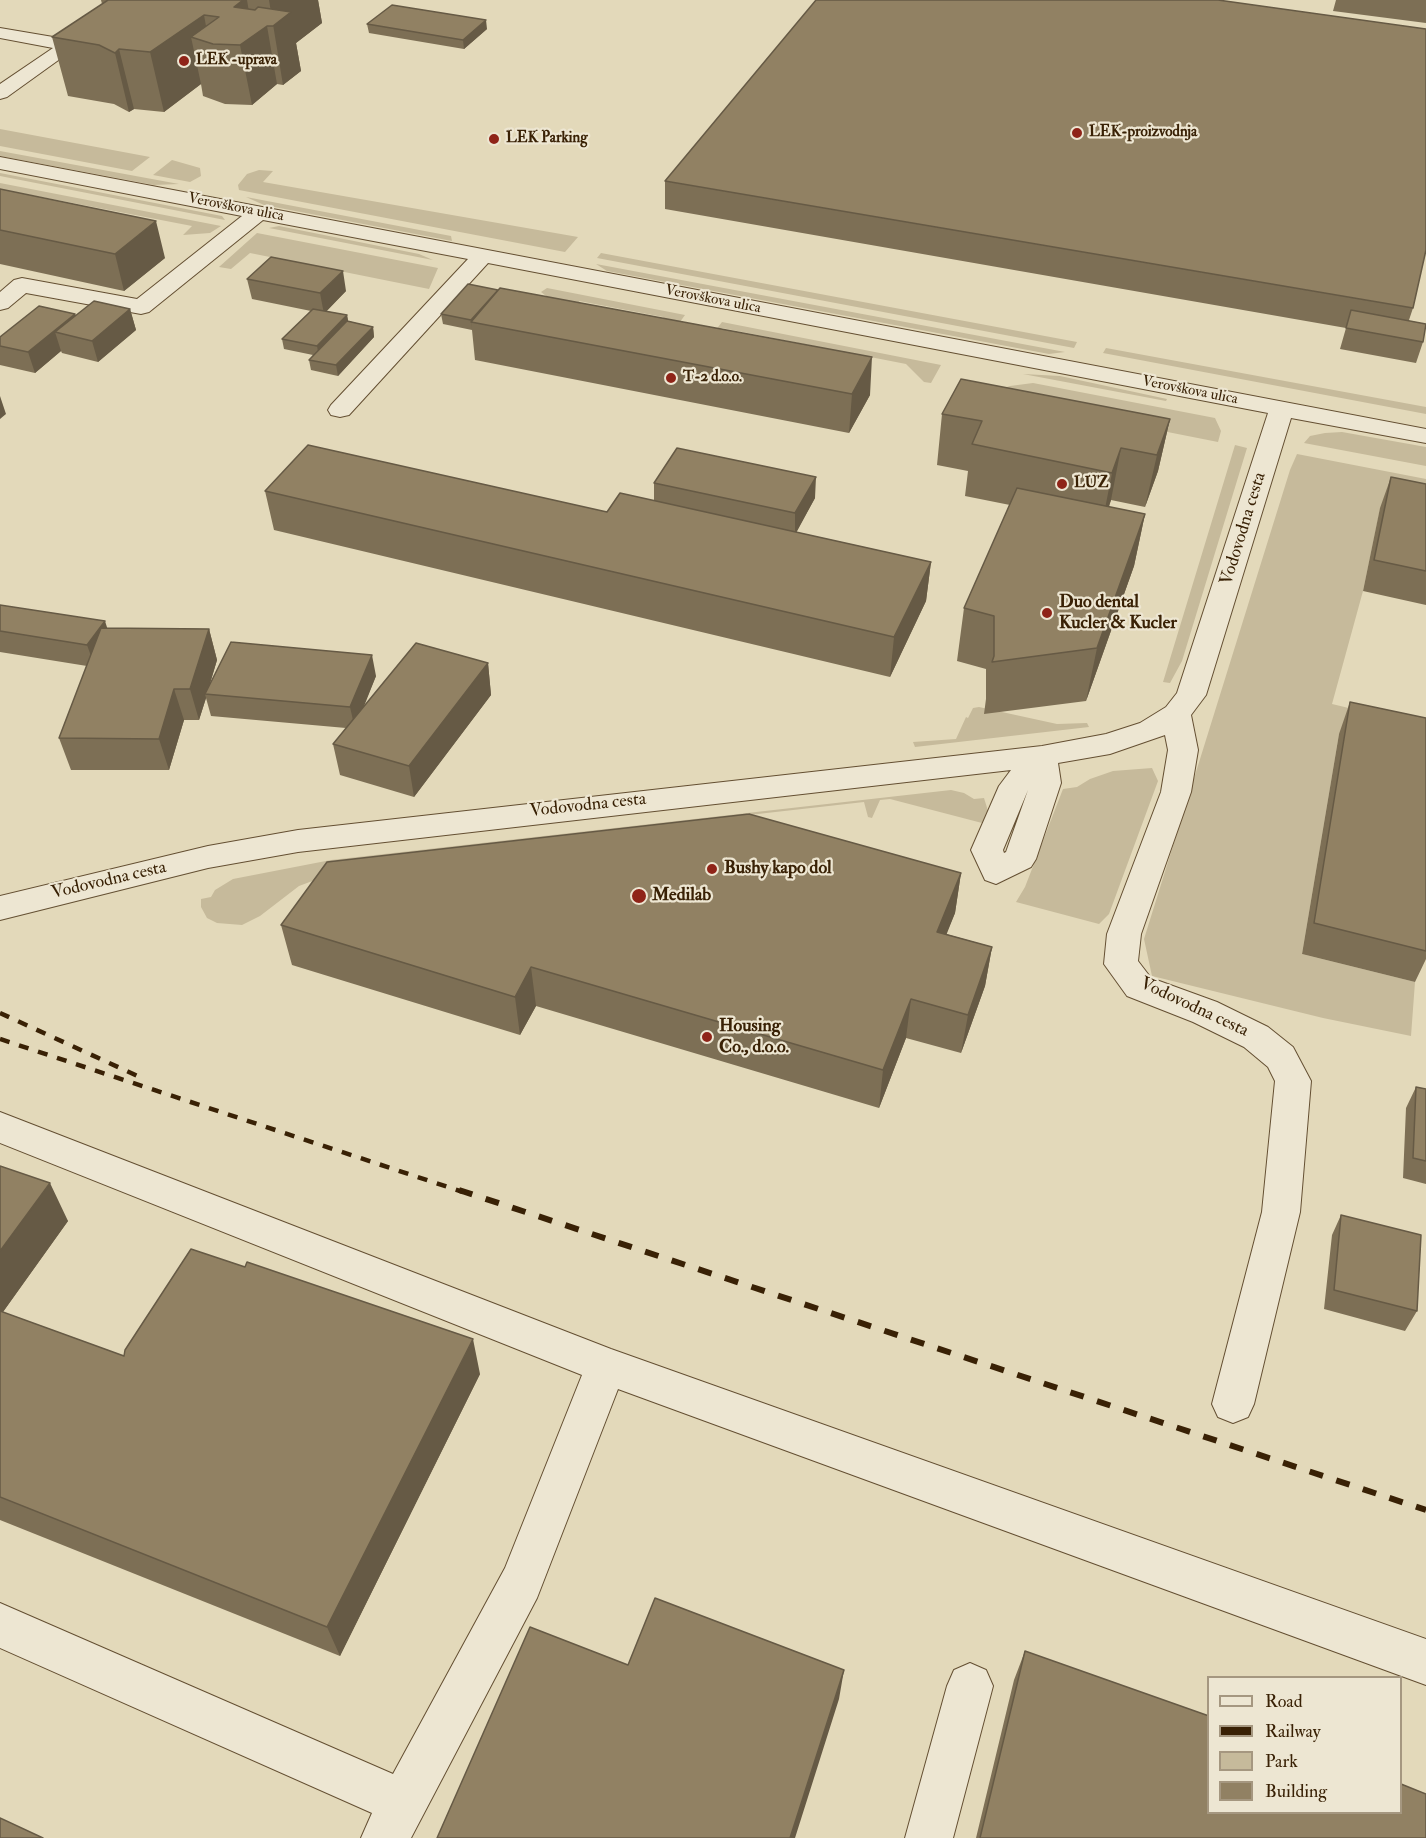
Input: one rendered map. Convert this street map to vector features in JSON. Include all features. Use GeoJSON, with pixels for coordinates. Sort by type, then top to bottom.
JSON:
{"type":"FeatureCollection","features":[{"type":"Feature","properties":{"kind":"street"},"geometry":{"type":"LineString","coordinates":[[0,93],[133,0]]}},
{"type":"Feature","properties":{"kind":"street"},"geometry":{"type":"LineString","coordinates":[[0,33],[69,45]]}},
{"type":"Feature","properties":{"kind":"street","name":"Verovškova ulica"},"geometry":{"type":"LineString","coordinates":[[0,163],[1426,436]]}},
{"type":"Feature","properties":{"kind":"street"},"geometry":{"type":"LineString","coordinates":[[0,303],[22,285],[141,307],[258,213]]}},
{"type":"Feature","properties":{"kind":"street"},"geometry":{"type":"LineString","coordinates":[[340,410],[483,256]]}},
{"type":"Feature","properties":{"kind":"street","name":"Vodovodna cesta"},"geometry":{"type":"LineString","coordinates":[[0,908],[208,857],[298,841],[1042,756],[1110,744],[1151,730],[1176,714],[1185,704],[1197,681],[1282,408]]}},
{"type":"Feature","properties":{"kind":"street","name":"Vodovodna cesta"},"geometry":{"type":"LineString","coordinates":[[1176,714],[1183,750],[1176,792],[1124,934],[1120,964],[1139,987],[1205,1012],[1256,1037],[1281,1057],[1293,1081],[1281,1212],[1233,1404]]}},
{"type":"Feature","properties":{"kind":"street"},"geometry":{"type":"LineString","coordinates":[[0,1126],[606,1366],[1426,1662]]}},
{"type":"Feature","properties":{"kind":"street"},"geometry":{"type":"LineString","coordinates":[[0,1625],[394,1820],[521,1582],[606,1366]]}},
{"type":"Feature","properties":{"kind":"street"},"geometry":{"type":"LineString","coordinates":[[928,1838],[970,1686]]}},
{"type":"Feature","properties":{"kind":"green space"},"geometry":{"type":"Polygon","coordinates":[[[0,129],[150,157],[132,171],[0,146],[0,129]]]}},
{"type":"Feature","properties":{"kind":"green space"},"geometry":{"type":"Polygon","coordinates":[[[0,151],[179,184],[154,185],[0,156],[0,151]]]}},
{"type":"Feature","properties":{"kind":"green space"},"geometry":{"type":"Polygon","coordinates":[[[172,160],[200,168],[201,176],[190,182],[153,175],[172,160]]]}},
{"type":"Feature","properties":{"kind":"green space"},"geometry":{"type":"Polygon","coordinates":[[[259,170],[273,171],[263,182],[578,237],[565,252],[239,190],[238,185],[247,174],[259,170]]]}},
{"type":"Feature","properties":{"kind":"green space"},"geometry":{"type":"Polygon","coordinates":[[[0,173],[222,216],[225,220],[0,176],[0,173]]]}},
{"type":"Feature","properties":{"kind":"green space"},"geometry":{"type":"Polygon","coordinates":[[[0,183],[221,226],[210,233],[183,235],[192,226],[0,189],[0,183]]]}},
{"type":"Feature","properties":{"kind":"green space"},"geometry":{"type":"Polygon","coordinates":[[[246,197],[451,236],[452,241],[264,205],[246,197]]]}},
{"type":"Feature","properties":{"kind":"green space"},"geometry":{"type":"Polygon","coordinates":[[[279,226],[419,254],[433,260],[269,228],[279,226]]]}},
{"type":"Feature","properties":{"kind":"green space"},"geometry":{"type":"Polygon","coordinates":[[[257,233],[438,268],[429,289],[250,253],[231,269],[219,267],[257,233]]]}},
{"type":"Feature","properties":{"kind":"green space"},"geometry":{"type":"Polygon","coordinates":[[[601,253],[1077,342],[1074,348],[597,258],[601,253]]]}},
{"type":"Feature","properties":{"kind":"green space"},"geometry":{"type":"Polygon","coordinates":[[[596,264],[1065,352],[1049,354],[607,271],[596,264]]]}},
{"type":"Feature","properties":{"kind":"green space"},"geometry":{"type":"Polygon","coordinates":[[[547,288],[685,315],[672,333],[663,317],[579,301],[585,315],[550,299],[541,292],[547,288]]]}},
{"type":"Feature","properties":{"kind":"green space"},"geometry":{"type":"Polygon","coordinates":[[[722,322],[941,365],[931,383],[924,382],[906,364],[722,328],[708,340],[722,322]]]}},
{"type":"Feature","properties":{"kind":"green space"},"geometry":{"type":"Polygon","coordinates":[[[1106,348],[1426,407],[1426,414],[1103,353],[1106,348]]]}},
{"type":"Feature","properties":{"kind":"green space"},"geometry":{"type":"Polygon","coordinates":[[[1023,374],[1060,376],[1167,399],[1166,401],[1023,374]]]}},
{"type":"Feature","properties":{"kind":"green space"},"geometry":{"type":"Polygon","coordinates":[[[1033,383],[1215,418],[1221,431],[1218,442],[996,398],[998,390],[1033,383]]]}},
{"type":"Feature","properties":{"kind":"green space"},"geometry":{"type":"Polygon","coordinates":[[[1342,432],[1426,447],[1426,466],[1304,443],[1310,436],[1342,432]]]}},
{"type":"Feature","properties":{"kind":"green space"},"geometry":{"type":"Polygon","coordinates":[[[1235,445],[1247,448],[1182,661],[1170,683],[1163,682],[1235,445]]]}},
{"type":"Feature","properties":{"kind":"green space"},"geometry":{"type":"Polygon","coordinates":[[[1297,454],[1426,479],[1426,517],[1380,509],[1363,591],[1332,704],[1382,716],[1339,734],[1302,954],[1415,982],[1411,1036],[1323,1018],[1152,976],[1144,939],[1290,470],[1297,454]]]}},
{"type":"Feature","properties":{"kind":"green space"},"geometry":{"type":"Polygon","coordinates":[[[979,707],[1057,724],[1087,723],[1089,727],[915,747],[913,742],[956,739],[966,717],[968,718],[973,708],[979,707]]]}},
{"type":"Feature","properties":{"kind":"green space"},"geometry":{"type":"Polygon","coordinates":[[[1152,768],[1158,781],[1109,914],[1099,924],[1016,902],[1025,887],[1063,789],[1077,787],[1090,779],[1113,771],[1152,768]]]}},
{"type":"Feature","properties":{"kind":"green space"},"geometry":{"type":"Polygon","coordinates":[[[951,790],[964,793],[974,799],[984,798],[988,811],[982,823],[890,799],[880,800],[872,818],[868,817],[864,802],[333,862],[323,877],[299,886],[260,916],[242,925],[217,923],[207,918],[201,907],[201,899],[211,897],[215,890],[233,879],[331,860],[951,790]]]}},
{"type":"Feature","properties":{"kind":"building"},"geometry":{"type":"Polygon","coordinates":[[[108,0],[243,0],[234,7],[255,10],[258,7],[291,12],[273,26],[267,26],[240,45],[213,44],[191,37],[219,17],[204,15],[150,52],[119,49],[115,53],[99,45],[52,37],[108,0]]]}},
{"type":"Feature","properties":{"kind":"building","name":"LEK-proizvodnja"},"geometry":{"type":"Polygon","coordinates":[[[816,0],[1218,0],[1426,29],[1426,250],[1413,308],[665,181],[816,0]]]}},
{"type":"Feature","properties":{"kind":"building"},"geometry":{"type":"Polygon","coordinates":[[[392,5],[486,20],[463,40],[367,24],[392,5]]]}},
{"type":"Feature","properties":{"kind":"building"},"geometry":{"type":"Polygon","coordinates":[[[0,189],[156,221],[115,254],[0,230],[0,189]]]}},
{"type":"Feature","properties":{"kind":"building"},"geometry":{"type":"Polygon","coordinates":[[[271,257],[343,271],[320,293],[247,279],[271,257]]]}},
{"type":"Feature","properties":{"kind":"building"},"geometry":{"type":"Polygon","coordinates":[[[468,284],[498,290],[471,320],[441,314],[468,284]]]}},
{"type":"Feature","properties":{"kind":"building"},"geometry":{"type":"Polygon","coordinates":[[[500,288],[872,357],[852,394],[471,322],[500,288]]]}},
{"type":"Feature","properties":{"kind":"building"},"geometry":{"type":"Polygon","coordinates":[[[94,301],[130,309],[92,341],[55,332],[94,301]]]}},
{"type":"Feature","properties":{"kind":"building"},"geometry":{"type":"Polygon","coordinates":[[[39,306],[75,314],[28,352],[0,346],[0,337],[39,306]]]}},
{"type":"Feature","properties":{"kind":"building"},"geometry":{"type":"Polygon","coordinates":[[[313,309],[347,315],[317,346],[282,339],[313,309]]]}},
{"type":"Feature","properties":{"kind":"building"},"geometry":{"type":"Polygon","coordinates":[[[1351,310],[1426,324],[1423,342],[1346,328],[1351,310]]]}},
{"type":"Feature","properties":{"kind":"building"},"geometry":{"type":"Polygon","coordinates":[[[347,321],[373,327],[336,365],[309,360],[347,321]]]}},
{"type":"Feature","properties":{"kind":"building"},"geometry":{"type":"Polygon","coordinates":[[[961,379],[1170,419],[1157,455],[1121,448],[1112,473],[972,444],[982,421],[942,414],[961,379]]]}},
{"type":"Feature","properties":{"kind":"building"},"geometry":{"type":"Polygon","coordinates":[[[308,445],[607,512],[620,493],[931,562],[894,637],[265,491],[308,445]]]}},
{"type":"Feature","properties":{"kind":"building"},"geometry":{"type":"Polygon","coordinates":[[[677,448],[816,477],[795,513],[654,483],[677,448]]]}},
{"type":"Feature","properties":{"kind":"building"},"geometry":{"type":"Polygon","coordinates":[[[1391,477],[1426,484],[1426,571],[1374,560],[1391,477]]]}},
{"type":"Feature","properties":{"kind":"building"},"geometry":{"type":"Polygon","coordinates":[[[1017,488],[1145,514],[1097,648],[992,662],[994,616],[964,608],[1017,488]]]}},
{"type":"Feature","properties":{"kind":"building"},"geometry":{"type":"Polygon","coordinates":[[[0,605],[105,621],[87,645],[0,631],[0,605]]]}},
{"type":"Feature","properties":{"kind":"building"},"geometry":{"type":"Polygon","coordinates":[[[101,628],[209,629],[190,689],[174,689],[159,739],[59,738],[101,628]]]}},
{"type":"Feature","properties":{"kind":"building"},"geometry":{"type":"Polygon","coordinates":[[[231,642],[372,655],[350,707],[205,694],[231,642]]]}},
{"type":"Feature","properties":{"kind":"building"},"geometry":{"type":"Polygon","coordinates":[[[416,643],[488,663],[409,766],[333,744],[416,643]]]}},
{"type":"Feature","properties":{"kind":"building"},"geometry":{"type":"Polygon","coordinates":[[[1350,702],[1426,718],[1426,951],[1314,923],[1350,702]]]}},
{"type":"Feature","properties":{"kind":"building"},"geometry":{"type":"Polygon","coordinates":[[[749,814],[961,873],[937,932],[992,947],[968,1015],[911,999],[883,1070],[531,967],[515,997],[281,925],[327,862],[749,814]]]}},
{"type":"Feature","properties":{"kind":"building"},"geometry":{"type":"Polygon","coordinates":[[[1416,1087],[1426,1089],[1426,1161],[1413,1158],[1416,1087]]]}},
{"type":"Feature","properties":{"kind":"building"},"geometry":{"type":"Polygon","coordinates":[[[0,1166],[50,1183],[0,1251],[0,1166]]]}},
{"type":"Feature","properties":{"kind":"building"},"geometry":{"type":"Polygon","coordinates":[[[1341,1215],[1421,1235],[1417,1311],[1334,1290],[1341,1215]]]}},
{"type":"Feature","properties":{"kind":"building"},"geometry":{"type":"Polygon","coordinates":[[[191,1249],[245,1267],[247,1262],[473,1339],[327,1627],[0,1497],[0,1311],[124,1356],[125,1350],[191,1249]]]}},
{"type":"Feature","properties":{"kind":"building"},"geometry":{"type":"Polygon","coordinates":[[[655,1598],[844,1670],[790,1838],[437,1838],[530,1627],[628,1665],[655,1598]]]}},
{"type":"Feature","properties":{"kind":"building"},"geometry":{"type":"Polygon","coordinates":[[[1025,1651],[1207,1715],[1207,1814],[1402,1814],[1402,1784],[1426,1794],[1426,1838],[980,1838],[1025,1651]]]}},
{"type":"Feature","properties":{"kind":"building"},"geometry":{"type":"Polygon","coordinates":[[[0,1818],[43,1838],[0,1838],[0,1818]]]}},
{"type":"Feature","properties":{"kind":"railway"},"geometry":{"type":"LineString","coordinates":[[0,1013],[142,1078]]}},
{"type":"Feature","properties":{"kind":"railway"},"geometry":{"type":"LineString","coordinates":[[0,1039],[463,1192]]}},
{"type":"Feature","properties":{"kind":"railway"},"geometry":{"type":"LineString","coordinates":[[459,1190],[1426,1510]]}},
{"type":"Feature","properties":{"kind":"place","name":"LEK -uprava"},"geometry":{"type":"Point","coordinates":[184,61]}},
{"type":"Feature","properties":{"kind":"place","name":"LEK-proizvodnja"},"geometry":{"type":"Point","coordinates":[1077,133]}},
{"type":"Feature","properties":{"kind":"place","name":"LEK Parking"},"geometry":{"type":"Point","coordinates":[494,139]}},
{"type":"Feature","properties":{"kind":"place","name":"T-2 d.o.o."},"geometry":{"type":"Point","coordinates":[671,378]}},
{"type":"Feature","properties":{"kind":"place","name":"LUZ"},"geometry":{"type":"Point","coordinates":[1062,484]}},
{"type":"Feature","properties":{"kind":"place","name":"Duo dental Kucler & Kucler"},"geometry":{"type":"Point","coordinates":[1047,613]}},
{"type":"Feature","properties":{"kind":"place","name":"Bushy kapo dol"},"geometry":{"type":"Point","coordinates":[712,869]}},
{"type":"Feature","properties":{"kind":"place","name":"Medilab"},"geometry":{"type":"Point","coordinates":[639,896]}},
{"type":"Feature","properties":{"kind":"place","name":"Housing Co., d.o.o."},"geometry":{"type":"Point","coordinates":[707,1037]}}]}
